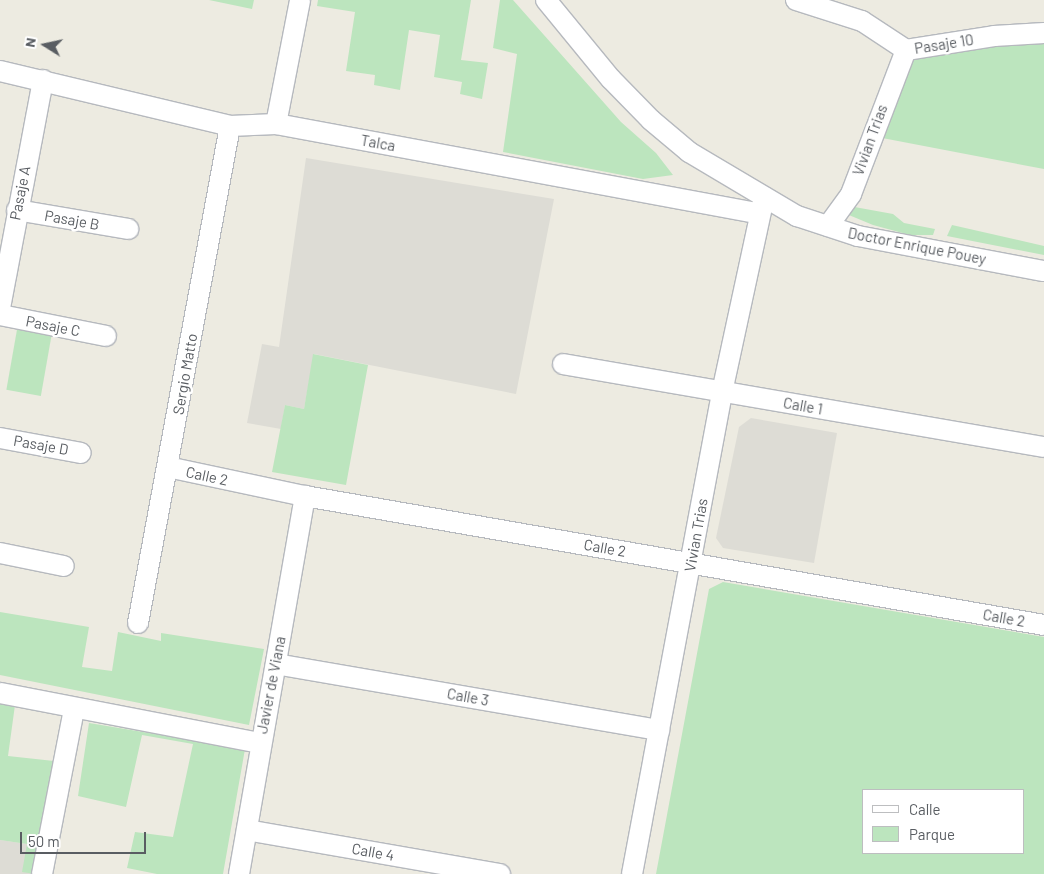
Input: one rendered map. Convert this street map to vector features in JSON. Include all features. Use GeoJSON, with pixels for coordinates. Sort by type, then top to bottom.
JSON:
{"type":"FeatureCollection","features":[{"type":"Feature","properties":{"kind":"street"},"geometry":{"type":"LineString","coordinates":[[276,124],[300,0]]}},
{"type":"Feature","properties":{"kind":"street","name":"Doctor Enrique Pouey"},"geometry":{"type":"LineString","coordinates":[[546,0],[612,79],[652,120],[689,152],[761,205],[858,236],[1044,271]]}},
{"type":"Feature","properties":{"kind":"street","name":"Pasaje 10"},"geometry":{"type":"LineString","coordinates":[[796,0],[862,21],[906,50],[994,36],[1044,33]]}},
{"type":"Feature","properties":{"kind":"street","name":"Vivian Trias"},"geometry":{"type":"LineString","coordinates":[[828,226],[851,194],[906,50]]}},
{"type":"Feature","properties":{"kind":"street","name":"Talca"},"geometry":{"type":"LineString","coordinates":[[0,71],[230,126],[276,124],[761,205]]}},
{"type":"Feature","properties":{"kind":"street","name":"Pasaje A"},"geometry":{"type":"LineString","coordinates":[[0,308],[43,80]]}},
{"type":"Feature","properties":{"kind":"street","name":"Sergio Matto"},"geometry":{"type":"LineString","coordinates":[[138,623],[230,126]]}},
{"type":"Feature","properties":{"kind":"street","name":"Vivian Trias"},"geometry":{"type":"LineString","coordinates":[[632,874],[722,392],[761,205]]}},
{"type":"Feature","properties":{"kind":"street","name":"Pasaje B"},"geometry":{"type":"LineString","coordinates":[[17,210],[128,229]]}},
{"type":"Feature","properties":{"kind":"street","name":"Pasaje C"},"geometry":{"type":"LineString","coordinates":[[0,315],[106,336]]}},
{"type":"Feature","properties":{"kind":"street","name":"Calle 1"},"geometry":{"type":"LineString","coordinates":[[563,364],[1044,448]]}},
{"type":"Feature","properties":{"kind":"street","name":"Pasaje D"},"geometry":{"type":"LineString","coordinates":[[0,438],[82,453]]}},
{"type":"Feature","properties":{"kind":"street","name":"Calle 2"},"geometry":{"type":"LineString","coordinates":[[168,467],[306,496],[1044,625]]}},
{"type":"Feature","properties":{"kind":"street","name":"Javier de Viana"},"geometry":{"type":"LineString","coordinates":[[239,874],[260,743],[306,496]]}},
{"type":"Feature","properties":{"kind":"street"},"geometry":{"type":"LineString","coordinates":[[0,553],[64,566]]}},
{"type":"Feature","properties":{"kind":"street","name":"Calle 3"},"geometry":{"type":"LineString","coordinates":[[276,664],[659,730]]}},
{"type":"Feature","properties":{"kind":"street"},"geometry":{"type":"LineString","coordinates":[[0,693],[74,710],[260,743]]}},
{"type":"Feature","properties":{"kind":"street"},"geometry":{"type":"LineString","coordinates":[[42,874],[74,710]]}},
{"type":"Feature","properties":{"kind":"street","name":"Calle 4"},"geometry":{"type":"LineString","coordinates":[[247,830],[500,874]]}},
{"type":"Feature","properties":{"kind":"shaded area"},"geometry":{"type":"Polygon","coordinates":[[[306,158],[554,199],[516,394],[314,354],[304,409],[285,405],[281,429],[247,423],[262,344],[279,347],[306,158]]]}},
{"type":"Feature","properties":{"kind":"shaded area"},"geometry":{"type":"Polygon","coordinates":[[[751,418],[837,433],[814,563],[723,548],[716,538],[739,427],[751,418]]]}},
{"type":"Feature","properties":{"kind":"shaded area"},"geometry":{"type":"Polygon","coordinates":[[[0,840],[27,844],[35,874],[0,874],[0,840]]]}},
{"type":"Feature","properties":{"kind":"green space"},"geometry":{"type":"Polygon","coordinates":[[[209,0],[254,0],[252,9],[209,0]]]}},
{"type":"Feature","properties":{"kind":"green space"},"geometry":{"type":"Polygon","coordinates":[[[318,0],[471,0],[461,60],[488,63],[482,99],[460,94],[462,82],[434,77],[440,35],[409,30],[400,90],[374,85],[375,75],[346,71],[355,12],[317,6],[318,0]]]}},
{"type":"Feature","properties":{"kind":"green space"},"geometry":{"type":"Polygon","coordinates":[[[500,0],[513,0],[621,122],[656,153],[673,175],[643,179],[503,152],[517,54],[493,48],[500,0]]]}},
{"type":"Feature","properties":{"kind":"green space"},"geometry":{"type":"Polygon","coordinates":[[[1044,37],[1044,169],[877,137],[910,57],[1044,37]]]}},
{"type":"Feature","properties":{"kind":"green space"},"geometry":{"type":"Polygon","coordinates":[[[849,206],[893,214],[904,223],[935,229],[933,235],[910,235],[873,225],[844,213],[849,206]]]}},
{"type":"Feature","properties":{"kind":"green space"},"geometry":{"type":"Polygon","coordinates":[[[952,225],[1044,246],[1044,255],[947,236],[952,225]]]}},
{"type":"Feature","properties":{"kind":"green space"},"geometry":{"type":"Polygon","coordinates":[[[19,321],[53,327],[41,396],[6,390],[19,321]]]}},
{"type":"Feature","properties":{"kind":"green space"},"geometry":{"type":"Polygon","coordinates":[[[313,354],[368,365],[346,485],[272,472],[285,405],[304,409],[313,354]]]}},
{"type":"Feature","properties":{"kind":"green space"},"geometry":{"type":"Polygon","coordinates":[[[723,582],[1044,637],[1044,874],[656,874],[709,589],[723,582]]]}},
{"type":"Feature","properties":{"kind":"green space"},"geometry":{"type":"Polygon","coordinates":[[[0,612],[89,627],[82,667],[112,671],[118,632],[161,641],[161,633],[264,649],[249,725],[0,675],[0,612]]]}},
{"type":"Feature","properties":{"kind":"green space"},"geometry":{"type":"Polygon","coordinates":[[[0,704],[15,705],[8,756],[54,761],[35,874],[22,872],[27,844],[0,840],[0,704]]]}},
{"type":"Feature","properties":{"kind":"green space"},"geometry":{"type":"Polygon","coordinates":[[[89,723],[245,749],[223,874],[157,874],[127,868],[135,832],[173,837],[193,744],[142,735],[126,807],[78,796],[89,723]]]}}]}
